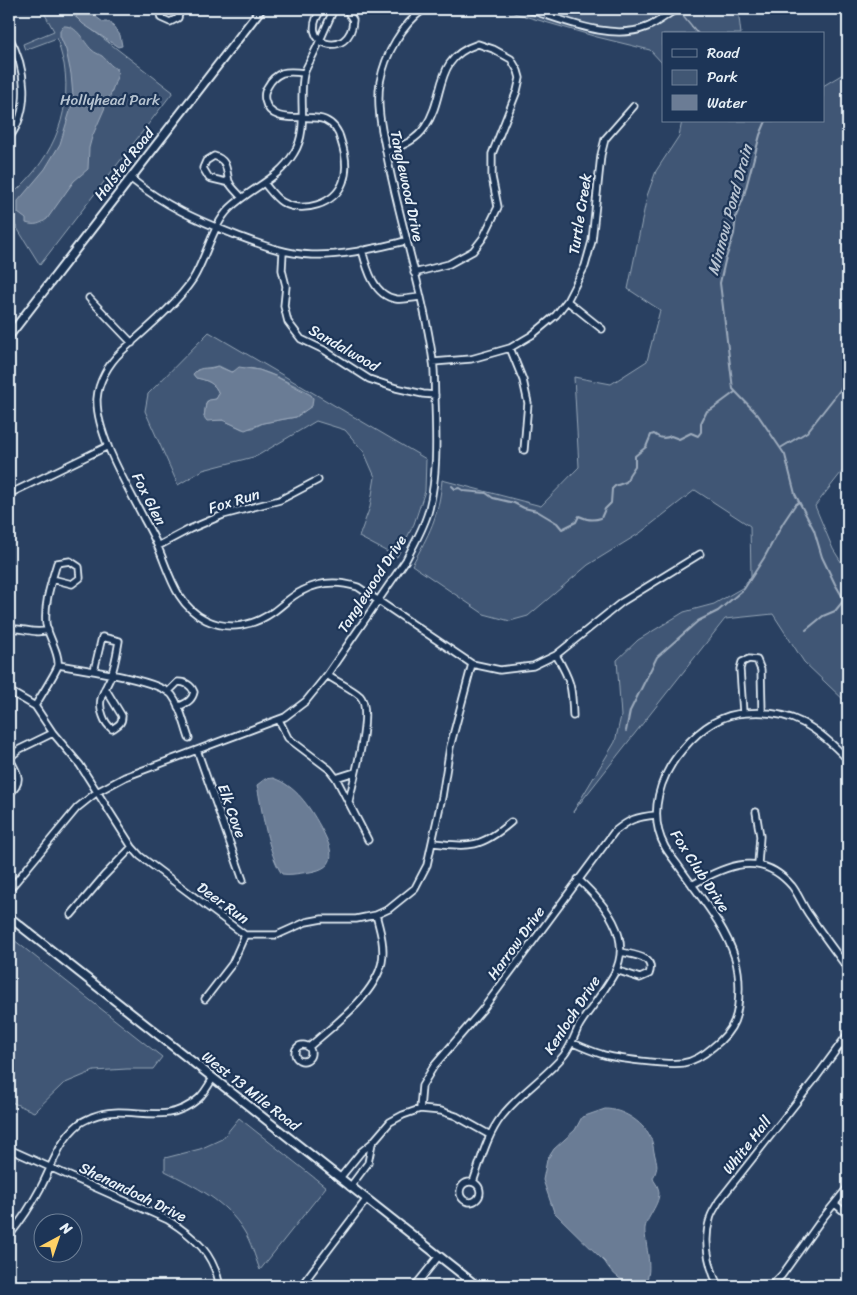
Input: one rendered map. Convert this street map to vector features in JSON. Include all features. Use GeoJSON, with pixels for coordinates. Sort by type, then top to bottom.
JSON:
{"type":"FeatureCollection","features":[{"type":"Feature","properties":{"kind":"street"},"geometry":{"type":"LineString","coordinates":[[160,9],[161,18],[170,22],[178,18],[180,9]]}},
{"type":"Feature","properties":{"kind":"street","name":"Halsted Road"},"geometry":{"type":"LineString","coordinates":[[9,336],[261,9]]}},
{"type":"Feature","properties":{"kind":"street"},"geometry":{"type":"LineString","coordinates":[[322,9],[318,14],[314,33],[320,41],[329,45],[343,41],[350,34],[353,20],[346,9]]}},
{"type":"Feature","properties":{"kind":"street"},"geometry":{"type":"LineString","coordinates":[[264,183],[275,197],[298,208],[327,201],[343,184],[345,155],[337,131],[327,121],[321,119],[279,116],[266,104],[264,97],[269,83],[277,76],[291,72],[304,73],[334,9]]}},
{"type":"Feature","properties":{"kind":"street","name":"Tanglewood Drive"},"geometry":{"type":"LineString","coordinates":[[9,890],[77,808],[97,792],[125,777],[279,720],[306,701],[327,675],[410,553],[429,510],[434,478],[436,422],[433,362],[380,116],[380,82],[395,43],[407,24],[424,9]]}},
{"type":"Feature","properties":{"kind":"street"},"geometry":{"type":"LineString","coordinates":[[527,9],[602,31],[626,33],[647,27],[676,9]]}},
{"type":"Feature","properties":{"kind":"street"},"geometry":{"type":"LineString","coordinates":[[9,37],[17,51],[24,80],[23,105],[13,133],[9,138]]}},
{"type":"Feature","properties":{"kind":"street"},"geometry":{"type":"LineString","coordinates":[[387,152],[416,138],[424,128],[433,111],[443,76],[454,57],[469,47],[478,44],[493,49],[512,60],[520,78],[517,91],[492,154],[492,177],[498,207],[492,221],[473,252],[449,264],[414,273]]}},
{"type":"Feature","properties":{"kind":"street","name":"Fox Glen"},"geometry":{"type":"LineString","coordinates":[[304,73],[300,138],[296,150],[282,169],[228,209],[193,278],[167,309],[109,367],[99,391],[98,409],[104,434],[108,446],[158,546],[180,598],[197,614],[223,626],[248,625],[273,612],[302,590],[325,583],[345,583],[358,588],[472,664]]}},
{"type":"Feature","properties":{"kind":"street","name":"Turtle Creek"},"geometry":{"type":"LineString","coordinates":[[433,362],[471,359],[510,348],[532,335],[556,315],[567,302],[585,266],[592,241],[601,155],[606,139],[634,106]]}},
{"type":"Feature","properties":{"kind":"street"},"geometry":{"type":"LineString","coordinates":[[230,183],[213,179],[205,174],[203,168],[206,161],[214,156],[223,160],[230,183],[242,198]]}},
{"type":"Feature","properties":{"kind":"street"},"geometry":{"type":"LineString","coordinates":[[130,178],[166,204],[218,228],[283,252],[334,255],[406,241]]}},
{"type":"Feature","properties":{"kind":"street"},"geometry":{"type":"LineString","coordinates":[[362,250],[367,270],[383,293],[397,299],[420,298]]}},
{"type":"Feature","properties":{"kind":"street","name":"Sandalwood"},"geometry":{"type":"LineString","coordinates":[[283,252],[282,270],[286,286],[284,306],[288,322],[301,339],[324,350],[369,379],[396,388],[435,395]]}},
{"type":"Feature","properties":{"kind":"street"},"geometry":{"type":"LineString","coordinates":[[89,298],[132,343]]}},
{"type":"Feature","properties":{"kind":"street"},"geometry":{"type":"LineString","coordinates":[[567,302],[602,329]]}},
{"type":"Feature","properties":{"kind":"street"},"geometry":{"type":"LineString","coordinates":[[510,348],[523,380],[528,403],[524,450]]}},
{"type":"Feature","properties":{"kind":"street"},"geometry":{"type":"LineString","coordinates":[[9,494],[108,446]]}},
{"type":"Feature","properties":{"kind":"street","name":"Fox Run"},"geometry":{"type":"LineString","coordinates":[[158,546],[190,529],[223,515],[280,500],[318,480]]}},
{"type":"Feature","properties":{"kind":"street"},"geometry":{"type":"LineString","coordinates":[[472,664],[500,670],[533,666],[556,655],[622,602],[700,554]]}},
{"type":"Feature","properties":{"kind":"street"},"geometry":{"type":"LineString","coordinates":[[9,691],[35,706],[58,665],[46,624],[46,601],[52,579],[57,564],[70,561],[79,567],[80,578],[72,584],[52,579]]}},
{"type":"Feature","properties":{"kind":"street"},"geometry":{"type":"LineString","coordinates":[[9,622],[9,629],[18,628],[32,632],[48,630]]}},
{"type":"Feature","properties":{"kind":"street"},"geometry":{"type":"LineString","coordinates":[[94,671],[102,637],[119,641],[111,675],[105,688],[100,699],[100,709],[107,725],[112,729],[120,725],[122,716],[105,688]]}},
{"type":"Feature","properties":{"kind":"street"},"geometry":{"type":"LineString","coordinates":[[556,655],[569,678],[573,716]]}},
{"type":"Feature","properties":{"kind":"street"},"geometry":{"type":"LineString","coordinates":[[743,713],[740,669],[742,662],[749,658],[758,660],[761,670],[762,712]]}},
{"type":"Feature","properties":{"kind":"street","name":"Deer Run"},"geometry":{"type":"LineString","coordinates":[[35,706],[53,733],[80,765],[132,847],[140,856],[245,935],[277,935],[306,922],[322,919],[356,919],[376,915],[389,909],[415,888],[426,866],[433,843],[450,747],[472,664]]}},
{"type":"Feature","properties":{"kind":"street"},"geometry":{"type":"LineString","coordinates":[[58,665],[150,684],[168,692],[178,707],[189,738]]}},
{"type":"Feature","properties":{"kind":"street"},"geometry":{"type":"LineString","coordinates":[[327,675],[361,697],[366,707],[364,735],[349,802]]}},
{"type":"Feature","properties":{"kind":"street"},"geometry":{"type":"LineString","coordinates":[[168,692],[178,682],[188,684],[192,688],[194,692],[193,698],[178,707]]}},
{"type":"Feature","properties":{"kind":"street","name":"Fox Club Drive"},"geometry":{"type":"LineString","coordinates":[[572,1043],[602,1054],[659,1062],[683,1063],[701,1057],[724,1039],[730,1031],[739,1007],[737,962],[730,942],[719,923],[665,846],[659,831],[656,815],[659,791],[674,758],[693,736],[706,726],[743,713],[762,712],[789,717],[807,724],[827,738],[848,760]]}},
{"type":"Feature","properties":{"kind":"street"},"geometry":{"type":"LineString","coordinates":[[279,720],[288,738],[329,769],[336,778],[368,840]]}},
{"type":"Feature","properties":{"kind":"street"},"geometry":{"type":"LineString","coordinates":[[9,794],[17,787],[18,778],[9,758],[20,749],[53,733]]}},
{"type":"Feature","properties":{"kind":"street","name":"Elk Cove"},"geometry":{"type":"LineString","coordinates":[[197,750],[244,880]]}},
{"type":"Feature","properties":{"kind":"street"},"geometry":{"type":"LineString","coordinates":[[336,778],[355,772]]}},
{"type":"Feature","properties":{"kind":"street"},"geometry":{"type":"LineString","coordinates":[[756,812],[760,836],[758,864]]}},
{"type":"Feature","properties":{"kind":"street","name":"Harrow Drive"},"geometry":{"type":"LineString","coordinates":[[420,1109],[422,1086],[434,1066],[483,1009],[614,832],[628,820],[656,815]]}},
{"type":"Feature","properties":{"kind":"street"},"geometry":{"type":"LineString","coordinates":[[433,843],[465,846],[481,842],[495,836],[512,822]]}},
{"type":"Feature","properties":{"kind":"street"},"geometry":{"type":"LineString","coordinates":[[71,915],[132,847]]}},
{"type":"Feature","properties":{"kind":"street"},"geometry":{"type":"LineString","coordinates":[[692,884],[717,870],[741,864],[758,864],[777,873],[792,886],[808,915],[848,969]]}},
{"type":"Feature","properties":{"kind":"street","name":"Kenloch Drive"},"geometry":{"type":"LineString","coordinates":[[473,1182],[490,1135],[501,1117],[517,1099],[564,1055],[579,1027],[616,970],[621,952],[618,933],[610,915],[596,896],[578,879]]}},
{"type":"Feature","properties":{"kind":"street"},"geometry":{"type":"LineString","coordinates":[[309,1047],[346,1014],[372,986],[382,961],[382,938],[376,915]]}},
{"type":"Feature","properties":{"kind":"street","name":"West 13 Mile Road"},"geometry":{"type":"LineString","coordinates":[[9,917],[476,1286]]}},
{"type":"Feature","properties":{"kind":"street"},"geometry":{"type":"LineString","coordinates":[[205,999],[232,964],[245,935]]}},
{"type":"Feature","properties":{"kind":"street"},"geometry":{"type":"LineString","coordinates":[[616,970],[640,978],[649,974],[651,968],[649,962],[644,958],[621,952]]}},
{"type":"Feature","properties":{"kind":"street","name":"White Hall"},"geometry":{"type":"LineString","coordinates":[[718,1286],[708,1256],[707,1236],[710,1218],[719,1202],[816,1079],[848,1034]]}},
{"type":"Feature","properties":{"kind":"street"},"geometry":{"type":"LineString","coordinates":[[9,1236],[30,1209],[65,1139],[80,1123],[103,1113],[128,1112],[143,1115],[162,1115],[184,1108],[198,1099],[214,1078]]}},
{"type":"Feature","properties":{"kind":"street"},"geometry":{"type":"LineString","coordinates":[[340,1178],[361,1152],[372,1143],[390,1122],[420,1109],[441,1111],[456,1116],[490,1135]]}},
{"type":"Feature","properties":{"kind":"street"},"geometry":{"type":"LineString","coordinates":[[350,1186],[368,1163],[372,1143]]}},
{"type":"Feature","properties":{"kind":"street","name":"Shenandoah Drive"},"geometry":{"type":"LineString","coordinates":[[9,1149],[168,1220],[189,1233],[206,1250],[218,1276],[220,1286]]}},
{"type":"Feature","properties":{"kind":"street"},"geometry":{"type":"LineString","coordinates":[[772,1286],[782,1276],[822,1219],[848,1187]]}},
{"type":"Feature","properties":{"kind":"street"},"geometry":{"type":"LineString","coordinates":[[301,1286],[366,1200]]}},
{"type":"Feature","properties":{"kind":"street"},"geometry":{"type":"LineString","coordinates":[[835,1204],[848,1215]]}},
{"type":"Feature","properties":{"kind":"street"},"geometry":{"type":"LineString","coordinates":[[415,1286],[439,1256]]}},
{"type":"Feature","properties":{"kind":"green space","name":"Hollyhead Park"},"geometry":{"type":"Polygon","coordinates":[[[42,9],[65,9],[173,92],[40,265],[9,215],[9,197],[36,170],[46,154],[55,138],[65,102],[64,64],[57,38],[25,50],[23,44],[54,31],[42,9]]]}},
{"type":"Feature","properties":{"kind":"green space"},"geometry":{"type":"Polygon","coordinates":[[[500,9],[738,9],[741,32],[662,32],[662,63],[650,50],[500,9]]]}},
{"type":"Feature","properties":{"kind":"green space"},"geometry":{"type":"Polygon","coordinates":[[[848,71],[848,464],[815,506],[833,549],[848,573],[848,704],[804,662],[773,614],[725,619],[573,812],[615,742],[621,716],[617,660],[638,640],[684,612],[714,604],[742,588],[751,576],[750,526],[695,490],[640,533],[588,565],[528,616],[510,621],[484,614],[412,565],[436,515],[442,480],[541,506],[579,467],[574,377],[611,384],[647,361],[660,310],[628,289],[647,196],[656,171],[679,136],[682,122],[824,122],[824,85],[848,71]]]}},
{"type":"Feature","properties":{"kind":"green space"},"geometry":{"type":"Polygon","coordinates":[[[209,332],[426,459],[425,491],[414,524],[397,557],[359,537],[370,507],[375,477],[364,452],[345,430],[316,421],[257,456],[203,470],[178,485],[145,411],[148,394],[209,332]],[[219,366],[197,370],[193,374],[196,378],[213,385],[219,394],[216,399],[207,401],[204,417],[225,421],[242,429],[253,428],[263,423],[296,417],[310,407],[306,391],[276,376],[261,370],[244,368],[231,372],[219,366]]]}},
{"type":"Feature","properties":{"kind":"green space"},"geometry":{"type":"Polygon","coordinates":[[[9,936],[162,1057],[153,1069],[94,1071],[63,1084],[34,1112],[9,1101],[9,936]]]}},
{"type":"Feature","properties":{"kind":"green space"},"geometry":{"type":"Polygon","coordinates":[[[239,1118],[326,1187],[260,1270],[251,1245],[237,1220],[209,1195],[165,1171],[165,1158],[200,1149],[222,1139],[239,1118]]]}},
{"type":"Feature","properties":{"kind":"water"},"geometry":{"type":"Polygon","coordinates":[[[85,9],[103,22],[110,22],[120,35],[122,46],[118,47],[83,24],[76,17],[78,11],[85,9]]]}},
{"type":"Feature","properties":{"kind":"water"},"geometry":{"type":"Polygon","coordinates":[[[63,26],[73,28],[94,52],[102,56],[110,65],[117,69],[118,74],[92,137],[89,148],[88,169],[74,181],[47,219],[37,224],[29,224],[18,213],[18,201],[45,169],[60,144],[71,108],[73,96],[71,74],[66,50],[60,36],[60,30],[63,26]]]}},
{"type":"Feature","properties":{"kind":"water"},"geometry":{"type":"Polygon","coordinates":[[[217,366],[231,372],[239,367],[259,370],[275,376],[311,395],[313,398],[312,406],[296,417],[263,423],[245,430],[223,420],[207,421],[204,417],[206,403],[209,400],[216,399],[219,394],[213,385],[196,378],[193,374],[202,368],[217,366]]]}},
{"type":"Feature","properties":{"kind":"water"},"geometry":{"type":"Polygon","coordinates":[[[273,778],[295,791],[320,826],[331,852],[328,864],[323,868],[294,874],[282,874],[277,865],[266,831],[257,785],[265,779],[273,778]]]}},
{"type":"Feature","properties":{"kind":"water"},"geometry":{"type":"Polygon","coordinates":[[[605,1109],[625,1114],[642,1126],[652,1141],[657,1162],[653,1178],[659,1193],[657,1203],[645,1228],[649,1274],[646,1281],[640,1285],[631,1284],[616,1275],[554,1212],[543,1180],[547,1160],[554,1149],[575,1130],[582,1117],[605,1109]]]}},
{"type":"Feature","properties":{"kind":"waterway","name":"Minnow Pond Drain"},"geometry":{"type":"LineString","coordinates":[[684,17],[696,32]]}},
{"type":"Feature","properties":{"kind":"waterway","name":"Minnow Pond Drain"},"geometry":{"type":"LineString","coordinates":[[766,122],[760,135],[743,199],[736,216],[734,234],[720,283],[733,389],[758,415],[785,455],[795,494],[814,530],[822,557],[835,584],[848,604]]}},
{"type":"Feature","properties":{"kind":"waterway"},"geometry":{"type":"LineString","coordinates":[[782,447],[807,432],[844,385],[848,359]]}},
{"type":"Feature","properties":{"kind":"waterway"},"geometry":{"type":"LineString","coordinates":[[452,486],[455,489],[459,488],[464,491],[486,493],[493,498],[537,511],[557,523],[562,529],[576,522],[579,516],[595,520],[601,518],[605,509],[611,503],[612,489],[628,479],[635,466],[635,456],[646,447],[651,435],[654,434],[662,438],[671,436],[679,439],[691,433],[698,436],[701,432],[701,423],[707,411],[735,392]]}},
{"type":"Feature","properties":{"kind":"waterway"},"geometry":{"type":"LineString","coordinates":[[626,731],[630,711],[657,657],[698,621],[718,611],[744,589],[783,523],[799,502]]}},
{"type":"Feature","properties":{"kind":"waterway"},"geometry":{"type":"LineString","coordinates":[[806,630],[823,616],[835,611],[844,600]]}}]}
